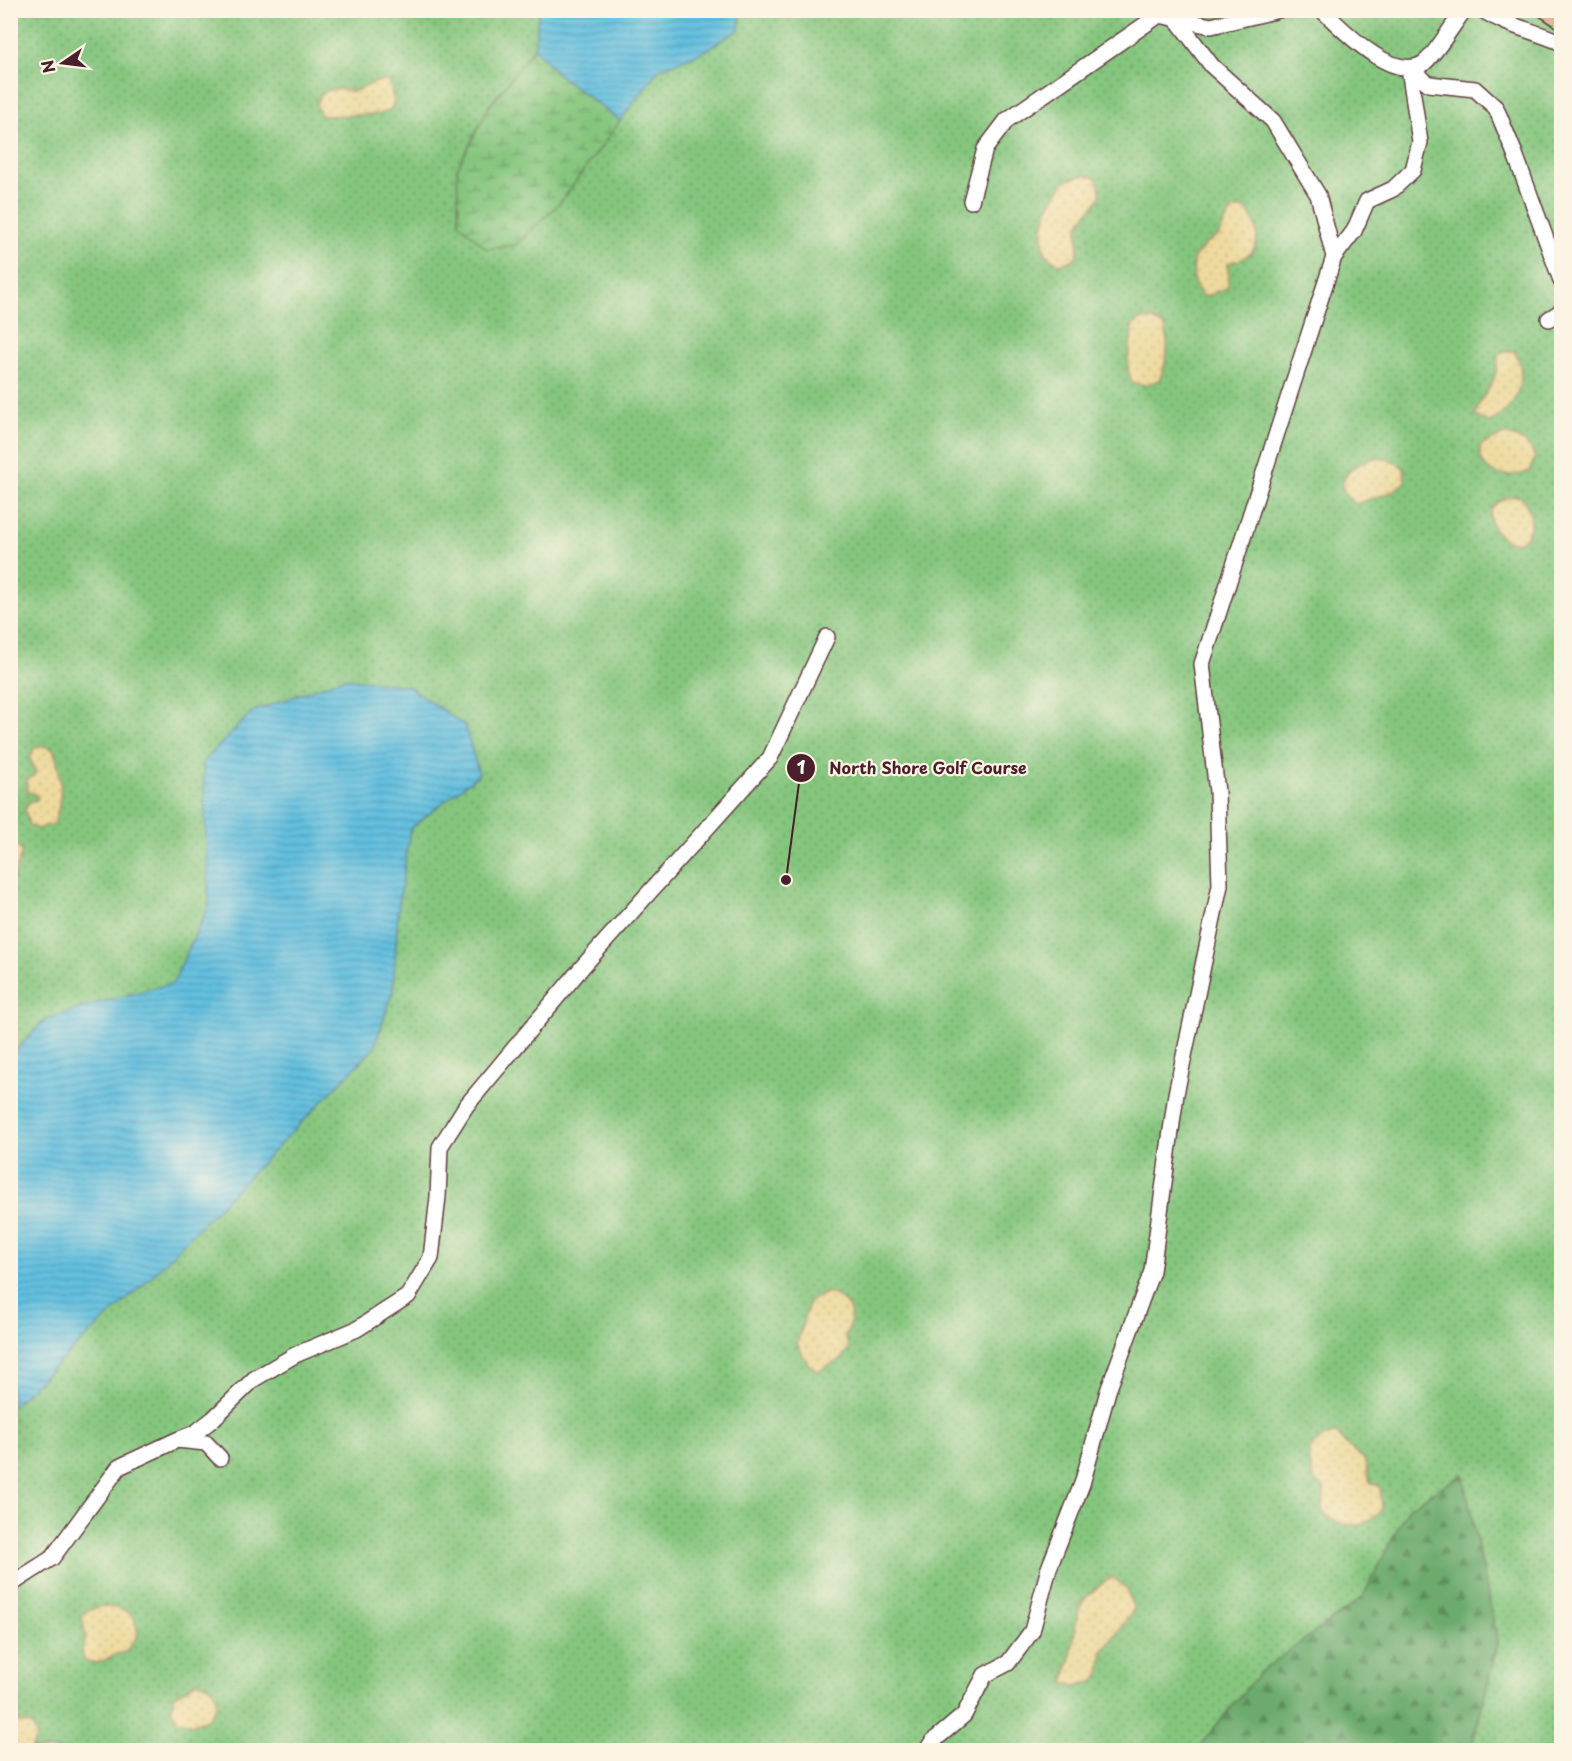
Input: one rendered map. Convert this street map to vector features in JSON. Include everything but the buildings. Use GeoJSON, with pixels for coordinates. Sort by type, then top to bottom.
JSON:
{"type":"FeatureCollection","features":[{"type":"Feature","properties":{"kind":"lane"},"geometry":{"type":"LineString","coordinates":[[971,201],[985,148],[1007,120],[1158,13],[1178,15],[1211,26],[1279,10]]}},
{"type":"Feature","properties":{"kind":"lane"},"geometry":{"type":"LineString","coordinates":[[1322,10],[1379,59],[1409,68],[1429,84],[1474,89],[1496,108],[1562,283]]}},
{"type":"Feature","properties":{"kind":"lane"},"geometry":{"type":"LineString","coordinates":[[1409,68],[1425,62],[1464,10]]}},
{"type":"Feature","properties":{"kind":"lane"},"geometry":{"type":"LineString","coordinates":[[1482,10],[1505,25],[1536,31],[1562,43]]}},
{"type":"Feature","properties":{"kind":"lane"},"geometry":{"type":"LineString","coordinates":[[1178,15],[1212,66],[1273,121],[1318,195],[1334,257]]}},
{"type":"Feature","properties":{"kind":"lane"},"geometry":{"type":"LineString","coordinates":[[927,1750],[932,1742],[964,1715],[985,1676],[1008,1663],[1032,1631],[1049,1568],[1082,1484],[1108,1391],[1152,1271],[1176,1094],[1220,885],[1217,792],[1202,664],[1334,257],[1354,231],[1367,201],[1393,189],[1413,170],[1420,142],[1409,68]]}},
{"type":"Feature","properties":{"kind":"lane"},"geometry":{"type":"LineString","coordinates":[[10,1584],[52,1558],[119,1467],[195,1433],[213,1419],[254,1378],[295,1355],[357,1329],[408,1296],[431,1258],[438,1197],[440,1147],[466,1106],[584,965],[770,758],[827,637]]}},
{"type":"Feature","properties":{"kind":"lane"},"geometry":{"type":"LineString","coordinates":[[206,1443],[206,1431],[213,1419]]}},
{"type":"Feature","properties":{"kind":"lane"},"geometry":{"type":"LineString","coordinates":[[177,1440],[206,1443],[220,1458]]}},
{"type":"Feature","properties":{"kind":"green space"},"geometry":{"type":"Polygon","coordinates":[[[11,11],[1561,11],[1561,1750],[11,1750],[11,11]]]}},
{"type":"Feature","properties":{"kind":"green space"},"geometry":{"type":"Polygon","coordinates":[[[534,48],[558,74],[620,121],[560,203],[516,245],[487,249],[459,223],[457,169],[489,107],[534,48]]]}},
{"type":"Feature","properties":{"kind":"green space"},"geometry":{"type":"Polygon","coordinates":[[[1463,1474],[1498,1643],[1471,1750],[1196,1750],[1260,1672],[1362,1598],[1409,1507],[1463,1474]]]}},
{"type":"Feature","properties":{"kind":"sand"},"geometry":{"type":"Polygon","coordinates":[[[379,81],[389,81],[394,102],[390,110],[380,114],[322,116],[316,105],[321,94],[325,92],[336,89],[352,92],[379,81]]]}},
{"type":"Feature","properties":{"kind":"sand"},"geometry":{"type":"Polygon","coordinates":[[[1085,175],[1096,178],[1099,197],[1078,228],[1078,253],[1069,262],[1059,264],[1046,255],[1043,244],[1043,224],[1049,206],[1060,188],[1067,180],[1085,175]]]}},
{"type":"Feature","properties":{"kind":"sand"},"geometry":{"type":"Polygon","coordinates":[[[1244,208],[1255,226],[1257,240],[1255,246],[1245,257],[1227,264],[1229,278],[1227,288],[1203,297],[1194,283],[1193,259],[1206,244],[1218,236],[1232,210],[1244,208]]]}},
{"type":"Feature","properties":{"kind":"sand"},"geometry":{"type":"Polygon","coordinates":[[[1152,319],[1165,327],[1167,334],[1167,354],[1164,366],[1159,380],[1146,385],[1132,383],[1128,362],[1132,326],[1140,320],[1152,319]]]}},
{"type":"Feature","properties":{"kind":"sand"},"geometry":{"type":"Polygon","coordinates":[[[1504,351],[1514,351],[1519,361],[1521,371],[1518,392],[1507,410],[1489,422],[1475,416],[1495,375],[1498,356],[1504,351]]]}},
{"type":"Feature","properties":{"kind":"sand"},"geometry":{"type":"Polygon","coordinates":[[[1504,434],[1519,439],[1530,448],[1535,458],[1529,472],[1503,475],[1495,473],[1484,464],[1480,446],[1504,434]]]}},
{"type":"Feature","properties":{"kind":"sand"},"geometry":{"type":"Polygon","coordinates":[[[1373,458],[1389,459],[1404,468],[1405,482],[1389,493],[1355,504],[1343,489],[1345,476],[1357,466],[1373,458]]]}},
{"type":"Feature","properties":{"kind":"sand"},"geometry":{"type":"Polygon","coordinates":[[[1515,496],[1522,497],[1529,509],[1531,522],[1529,531],[1522,540],[1513,542],[1496,531],[1491,521],[1491,511],[1499,502],[1515,496]]]}},
{"type":"Feature","properties":{"kind":"sand"},"geometry":{"type":"Polygon","coordinates":[[[44,746],[53,749],[60,778],[60,796],[54,824],[37,829],[29,825],[25,810],[27,804],[38,799],[35,794],[28,792],[26,781],[36,773],[30,758],[34,748],[44,746]]]}},
{"type":"Feature","properties":{"kind":"sand"},"geometry":{"type":"Polygon","coordinates":[[[11,838],[22,852],[11,883],[11,838]]]}},
{"type":"Feature","properties":{"kind":"sand"},"geometry":{"type":"Polygon","coordinates":[[[827,1292],[841,1299],[849,1309],[851,1315],[845,1336],[849,1348],[840,1360],[818,1371],[808,1364],[797,1344],[809,1302],[827,1292]]]}},
{"type":"Feature","properties":{"kind":"sand"},"geometry":{"type":"Polygon","coordinates":[[[1337,1433],[1344,1443],[1364,1459],[1370,1482],[1380,1487],[1382,1508],[1379,1514],[1361,1525],[1341,1524],[1323,1513],[1324,1488],[1315,1480],[1310,1467],[1311,1449],[1319,1440],[1337,1433]]]}},
{"type":"Feature","properties":{"kind":"sand"},"geometry":{"type":"Polygon","coordinates":[[[1113,1577],[1126,1588],[1134,1610],[1103,1651],[1100,1673],[1095,1681],[1075,1686],[1064,1682],[1080,1607],[1091,1593],[1113,1577]]]}},
{"type":"Feature","properties":{"kind":"sand"},"geometry":{"type":"Polygon","coordinates":[[[101,1606],[128,1612],[135,1621],[138,1636],[125,1652],[100,1662],[90,1663],[84,1661],[82,1650],[86,1639],[82,1617],[87,1611],[101,1606]]]}},
{"type":"Feature","properties":{"kind":"sand"},"geometry":{"type":"Polygon","coordinates":[[[197,1681],[213,1688],[217,1703],[209,1718],[194,1724],[178,1720],[171,1710],[174,1696],[197,1681]]]}},
{"type":"Feature","properties":{"kind":"sand"},"geometry":{"type":"Polygon","coordinates":[[[19,1722],[32,1725],[37,1736],[31,1750],[11,1750],[11,1725],[19,1722]]]}},
{"type":"Feature","properties":{"kind":"water"},"geometry":{"type":"Polygon","coordinates":[[[539,10],[741,11],[739,30],[703,52],[659,69],[620,121],[558,74],[534,48],[539,10]]]}},
{"type":"Feature","properties":{"kind":"water"},"geometry":{"type":"Polygon","coordinates":[[[344,678],[408,686],[465,726],[479,774],[410,829],[398,912],[393,991],[374,1048],[148,1280],[11,1407],[11,1056],[45,1020],[93,1004],[173,983],[209,905],[203,762],[252,712],[344,678]]]}},
{"type":"Feature","properties":{"kind":"place","name":"North Shore Golf Course"},"geometry":{"type":"Point","coordinates":[786,880]}}]}
